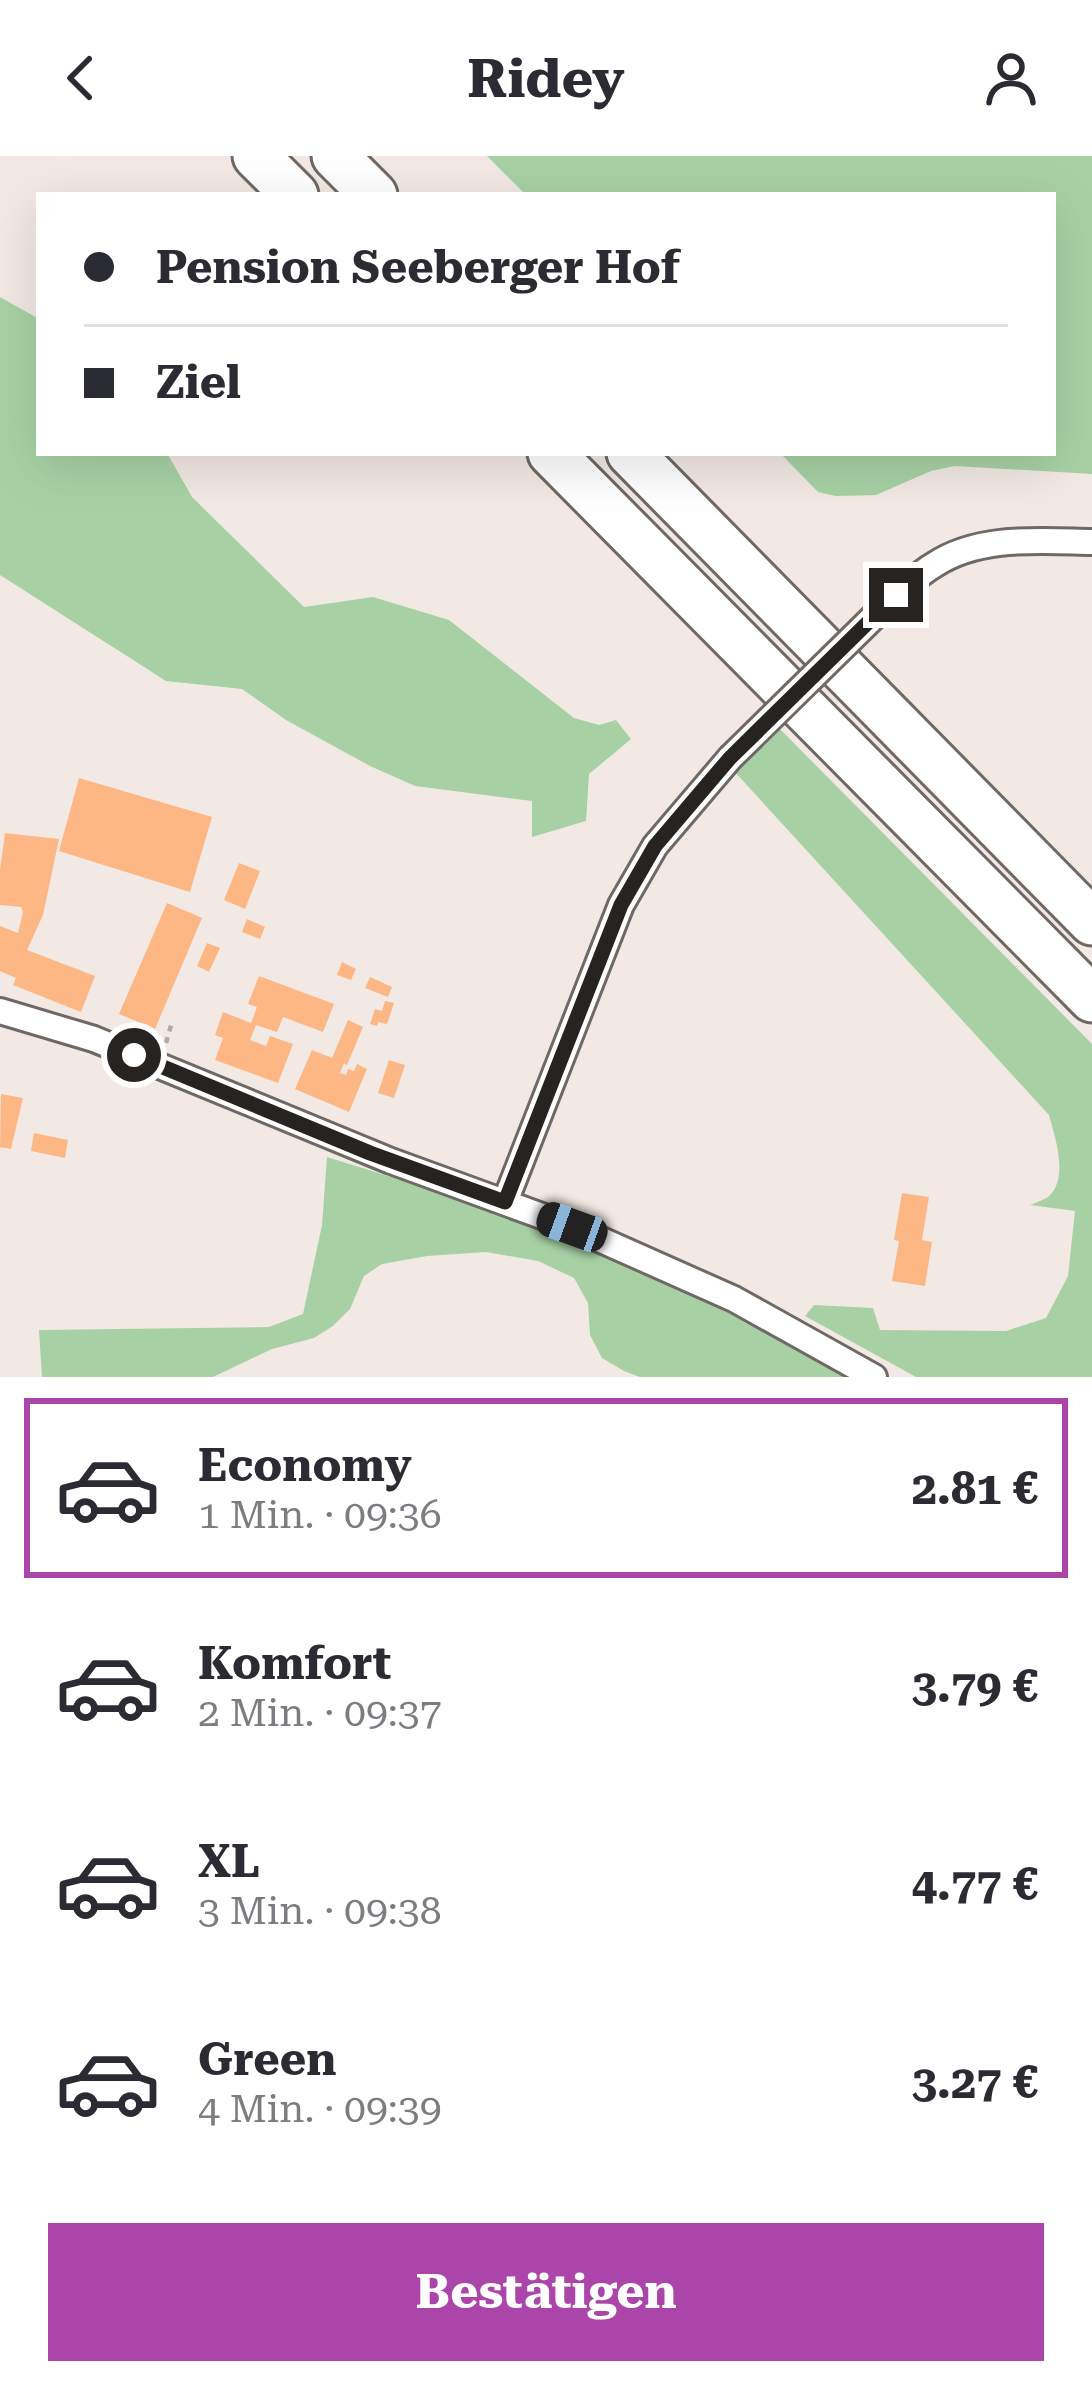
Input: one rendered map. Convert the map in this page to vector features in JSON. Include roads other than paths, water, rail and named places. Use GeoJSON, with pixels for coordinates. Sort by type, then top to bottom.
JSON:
{"type":"FeatureCollection","features":[{"type":"Feature","properties":{"kind":"highway"},"geometry":{"type":"LineString","coordinates":[[256,156],[292,192]]}},
{"type":"Feature","properties":{"kind":"highway"},"geometry":{"type":"LineString","coordinates":[[335,156],[371,192]]}},
{"type":"Feature","properties":{"kind":"highway"},"geometry":{"type":"LineString","coordinates":[[553,456],[1092,999]]}},
{"type":"Feature","properties":{"kind":"highway"},"geometry":{"type":"LineString","coordinates":[[633,456],[1092,922]]}},
{"type":"Feature","properties":{"kind":"street"},"geometry":{"type":"LineString","coordinates":[[505,1202],[621,905],[655,846],[730,758],[896,595],[937,562],[991,544],[1021,540],[1092,542]]}},
{"type":"Feature","properties":{"kind":"street"},"geometry":{"type":"LineString","coordinates":[[0,1011],[94,1039],[370,1153],[572,1227],[734,1299],[874,1377]]}}]}
